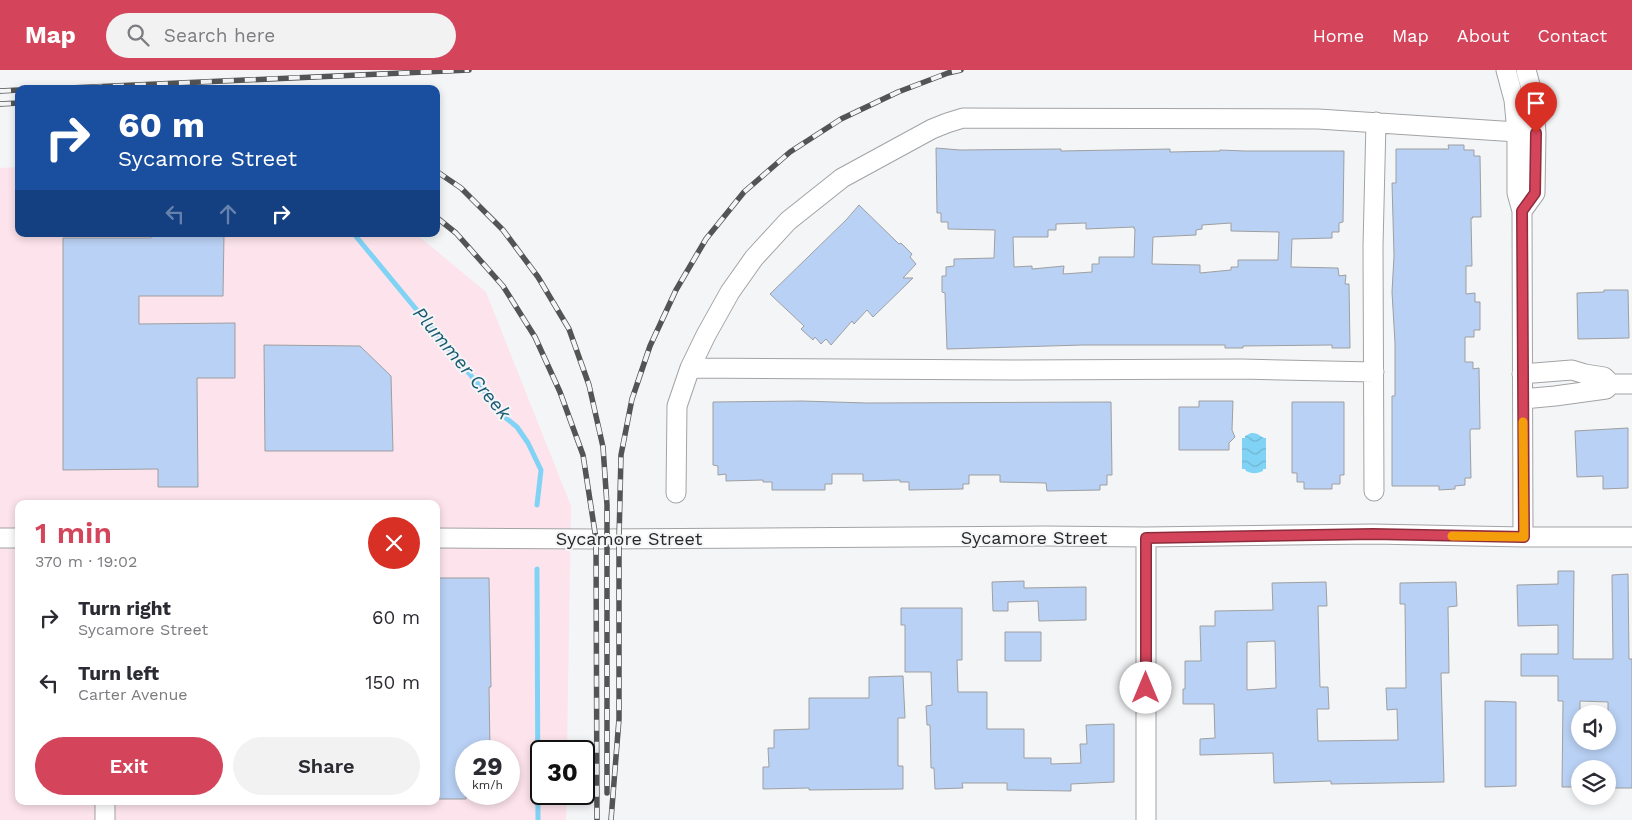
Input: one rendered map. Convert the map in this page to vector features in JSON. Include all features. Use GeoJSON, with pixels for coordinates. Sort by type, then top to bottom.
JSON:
{"type":"FeatureCollection","features":[{"type":"Feature","properties":{"kind":"street"},"geometry":{"type":"LineString","coordinates":[[1506,70],[1514,100],[1517,193],[1522,211],[1524,537]]}},
{"type":"Feature","properties":{"kind":"street"},"geometry":{"type":"LineString","coordinates":[[1522,211],[1535,193],[1536,133],[1533,96],[1526,70]]}},
{"type":"Feature","properties":{"kind":"street"},"geometry":{"type":"LineString","coordinates":[[676,493],[678,406],[690,368],[730,292],[754,258],[788,221],[842,178],[932,129],[963,118],[1318,118],[1516,132]]}},
{"type":"Feature","properties":{"kind":"street"},"geometry":{"type":"LineString","coordinates":[[1374,491],[1373,246],[1376,122]]}},
{"type":"Feature","properties":{"kind":"street"},"geometry":{"type":"LineString","coordinates":[[690,368],[1241,369],[1374,372]]}},
{"type":"Feature","properties":{"kind":"street"},"geometry":{"type":"LineString","coordinates":[[1522,374],[1572,370],[1604,377],[1611,384],[1632,384]]}},
{"type":"Feature","properties":{"kind":"street"},"geometry":{"type":"LineString","coordinates":[[1523,399],[1606,389],[1611,384]]}},
{"type":"Feature","properties":{"kind":"street","name":"Sycamore Street"},"geometry":{"type":"LineString","coordinates":[[440,538],[613,539],[1045,536],[1146,538],[1373,534],[1632,537]]}},
{"type":"Feature","properties":{"kind":"street"},"geometry":{"type":"LineString","coordinates":[[0,538],[15,538]]}},
{"type":"Feature","properties":{"kind":"street"},"geometry":{"type":"LineString","coordinates":[[1146,538],[1146,820]]}},
{"type":"Feature","properties":{"kind":"street"},"geometry":{"type":"LineString","coordinates":[[105,805],[105,820]]}},
{"type":"Feature","properties":{"kind":"shaded area"},"geometry":{"type":"Polygon","coordinates":[[[15,167],[15,237],[420,237],[486,292],[571,506],[567,740],[530,740],[530,805],[567,805],[566,820],[0,820],[0,168],[15,167]]]}},
{"type":"Feature","properties":{"kind":"water"},"geometry":{"type":"Polygon","coordinates":[[[1251,433],[1256,433],[1266,438],[1266,469],[1256,473],[1250,473],[1242,469],[1242,438],[1251,433]]]}},
{"type":"Feature","properties":{"kind":"building"},"geometry":{"type":"Polygon","coordinates":[[[1448,145],[1464,145],[1464,150],[1474,150],[1474,156],[1480,156],[1481,217],[1471,218],[1472,266],[1466,266],[1466,294],[1475,293],[1475,302],[1480,302],[1480,330],[1474,330],[1474,337],[1465,337],[1465,362],[1473,362],[1473,369],[1479,368],[1480,429],[1471,429],[1470,431],[1471,478],[1465,478],[1465,485],[1455,486],[1455,489],[1439,490],[1439,486],[1392,486],[1392,396],[1395,396],[1395,343],[1392,292],[1394,256],[1392,183],[1396,183],[1396,149],[1449,149],[1448,145]]]}},
{"type":"Feature","properties":{"kind":"building"},"geometry":{"type":"Polygon","coordinates":[[[936,148],[960,150],[1061,149],[1061,151],[1170,149],[1170,152],[1220,150],[1344,151],[1343,222],[1339,223],[1339,232],[1332,232],[1332,238],[1292,239],[1291,267],[1338,268],[1339,276],[1346,275],[1345,284],[1349,284],[1350,348],[1332,348],[1332,345],[1225,348],[1225,345],[1083,345],[947,349],[945,293],[942,292],[942,276],[946,276],[946,267],[954,266],[954,259],[994,258],[995,230],[948,229],[948,222],[941,222],[941,213],[937,213],[936,148]],[[1086,223],[1056,224],[1056,230],[1048,230],[1048,237],[1013,237],[1014,267],[1032,266],[1032,269],[1064,266],[1063,274],[1092,272],[1092,264],[1099,264],[1099,257],[1134,257],[1134,227],[1086,229],[1086,223]],[[1231,223],[1202,225],[1202,229],[1196,230],[1196,235],[1153,237],[1152,264],[1200,265],[1200,273],[1231,270],[1231,267],[1238,267],[1238,260],[1278,260],[1279,232],[1231,231],[1231,223]]]}},
{"type":"Feature","properties":{"kind":"building"},"geometry":{"type":"Polygon","coordinates":[[[859,205],[912,254],[910,257],[916,264],[903,278],[913,278],[873,317],[867,310],[854,324],[852,321],[831,345],[826,339],[821,344],[815,337],[813,340],[801,329],[804,326],[770,294],[859,205]]]}},
{"type":"Feature","properties":{"kind":"building"},"geometry":{"type":"Polygon","coordinates":[[[224,237],[223,296],[139,296],[139,324],[235,323],[235,378],[197,378],[198,487],[158,487],[158,469],[63,470],[63,238],[224,237]]]}},
{"type":"Feature","properties":{"kind":"building"},"geometry":{"type":"Polygon","coordinates":[[[1604,290],[1628,290],[1629,338],[1578,339],[1577,293],[1604,292],[1604,290]]]}},
{"type":"Feature","properties":{"kind":"building"},"geometry":{"type":"Polygon","coordinates":[[[264,345],[360,346],[391,376],[393,451],[265,451],[264,345]]]}},
{"type":"Feature","properties":{"kind":"building"},"geometry":{"type":"Polygon","coordinates":[[[802,401],[867,403],[1111,402],[1112,475],[1107,475],[1107,485],[1100,485],[1100,490],[1047,491],[1046,483],[1000,482],[1000,475],[969,475],[969,484],[963,484],[963,489],[909,490],[909,482],[900,482],[900,480],[863,481],[863,474],[832,474],[832,484],[825,484],[825,490],[772,490],[772,482],[763,482],[763,480],[726,481],[726,474],[718,475],[718,466],[713,465],[713,402],[802,401]]]}},
{"type":"Feature","properties":{"kind":"building"},"geometry":{"type":"Polygon","coordinates":[[[1199,401],[1233,401],[1232,430],[1235,437],[1229,443],[1229,450],[1179,450],[1179,407],[1199,407],[1199,401]]]}},
{"type":"Feature","properties":{"kind":"building"},"geometry":{"type":"Polygon","coordinates":[[[1292,402],[1344,402],[1344,475],[1340,475],[1340,484],[1332,484],[1332,489],[1304,489],[1304,482],[1297,482],[1297,473],[1292,473],[1292,402]]]}},
{"type":"Feature","properties":{"kind":"building"},"geometry":{"type":"Polygon","coordinates":[[[1628,428],[1628,488],[1603,489],[1603,476],[1577,477],[1575,431],[1628,428]]]}},
{"type":"Feature","properties":{"kind":"building"},"geometry":{"type":"Polygon","coordinates":[[[1558,571],[1574,571],[1573,659],[1613,659],[1612,575],[1628,574],[1629,659],[1632,659],[1632,788],[1616,788],[1616,760],[1571,760],[1571,787],[1562,787],[1563,701],[1558,701],[1558,676],[1521,676],[1521,654],[1558,654],[1558,625],[1518,626],[1517,585],[1558,584],[1558,571]]]}},
{"type":"Feature","properties":{"kind":"building"},"geometry":{"type":"Polygon","coordinates":[[[440,578],[489,578],[491,687],[489,687],[490,740],[455,740],[455,799],[440,799],[440,578]]]}},
{"type":"Feature","properties":{"kind":"building"},"geometry":{"type":"Polygon","coordinates":[[[1024,581],[1024,588],[1086,587],[1086,620],[1039,621],[1038,601],[1008,602],[1008,611],[993,611],[992,582],[1024,581]]]}},
{"type":"Feature","properties":{"kind":"building"},"geometry":{"type":"Polygon","coordinates":[[[1326,582],[1327,606],[1318,606],[1320,687],[1328,687],[1329,709],[1317,709],[1318,741],[1398,740],[1397,709],[1387,710],[1386,688],[1406,688],[1405,604],[1400,604],[1400,583],[1456,582],[1457,606],[1448,607],[1449,673],[1441,673],[1444,782],[1331,784],[1331,781],[1274,783],[1273,753],[1200,755],[1200,739],[1215,738],[1214,704],[1183,704],[1185,661],[1201,661],[1200,626],[1215,626],[1215,611],[1273,610],[1272,583],[1326,582]],[[1275,641],[1247,642],[1247,690],[1276,688],[1275,641]]]}},
{"type":"Feature","properties":{"kind":"building"},"geometry":{"type":"Polygon","coordinates":[[[901,608],[962,608],[962,660],[957,660],[958,692],[987,692],[987,729],[1024,729],[1024,758],[1051,758],[1051,764],[1081,763],[1080,744],[1087,744],[1086,725],[1114,724],[1114,782],[1071,784],[1071,791],[1007,790],[1007,783],[962,783],[963,788],[935,789],[934,768],[931,768],[930,725],[927,725],[926,706],[932,705],[931,672],[905,672],[905,625],[901,625],[901,608]]]}},
{"type":"Feature","properties":{"kind":"building"},"geometry":{"type":"Polygon","coordinates":[[[1005,632],[1041,632],[1041,661],[1005,661],[1005,632]]]}},
{"type":"Feature","properties":{"kind":"building"},"geometry":{"type":"Polygon","coordinates":[[[903,676],[905,718],[898,718],[898,766],[903,766],[903,789],[763,789],[763,767],[769,767],[768,748],[774,748],[774,730],[809,729],[809,698],[869,698],[869,677],[903,676]]]}},
{"type":"Feature","properties":{"kind":"building"},"geometry":{"type":"Polygon","coordinates":[[[1485,701],[1516,702],[1516,786],[1485,787],[1485,701]]]}},
{"type":"Feature","properties":{"kind":"waterway","name":"Plummer Creek"},"geometry":{"type":"LineString","coordinates":[[356,237],[506,418],[517,427],[528,443],[541,470],[537,505]]}},
{"type":"Feature","properties":{"kind":"waterway","name":"Plummer Creek"},"geometry":{"type":"LineString","coordinates":[[537,569],[538,820]]}},
{"type":"Feature","properties":{"kind":"railway"},"geometry":{"type":"LineString","coordinates":[[136,85],[469,70]]}},
{"type":"Feature","properties":{"kind":"railway"},"geometry":{"type":"LineString","coordinates":[[611,820],[619,719],[621,455],[632,399],[650,346],[676,290],[706,239],[744,192],[790,152],[841,119],[898,92],[961,70]]}},
{"type":"Feature","properties":{"kind":"railway"},"geometry":{"type":"LineString","coordinates":[[0,91],[15,90]]}},
{"type":"Feature","properties":{"kind":"railway"},"geometry":{"type":"LineString","coordinates":[[0,104],[15,103]]}},
{"type":"Feature","properties":{"kind":"railway"},"geometry":{"type":"LineString","coordinates":[[440,174],[461,188],[503,230],[538,277],[569,329],[589,385],[603,447],[607,505],[607,793]]}},
{"type":"Feature","properties":{"kind":"railway"},"geometry":{"type":"LineString","coordinates":[[440,220],[456,233],[503,286],[535,337],[560,392],[583,455],[596,539],[597,820]]}},
{"type":"Feature","properties":{"kind":"slow traffic"},"geometry":{"type":"LineString","coordinates":[[1452,536],[1524,537],[1523,422]]}},
{"type":"Feature","properties":{"kind":"route"},"geometry":{"type":"LineString","coordinates":[[1146,688],[1146,538],[1373,534],[1524,537],[1522,211],[1535,193],[1536,133]]}}]}
